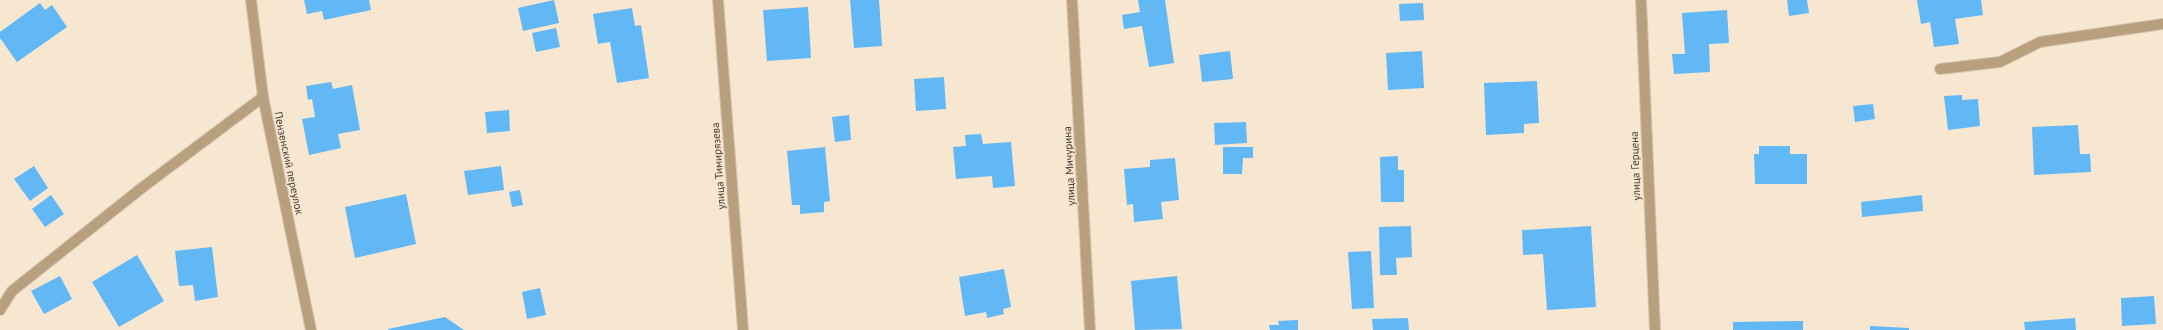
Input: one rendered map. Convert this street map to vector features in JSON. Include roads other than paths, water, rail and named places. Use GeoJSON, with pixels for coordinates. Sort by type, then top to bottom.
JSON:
{"type":"FeatureCollection","features":[{"type":"Feature","properties":{"kind":"street","name":"Пензенский переулок"},"geometry":{"type":"LineString","coordinates":[[251,0],[263,97],[311,330]]}},
{"type":"Feature","properties":{"kind":"street","name":"улица Тимирязева"},"geometry":{"type":"LineString","coordinates":[[718,0],[743,330]]}},
{"type":"Feature","properties":{"kind":"street","name":"улица Мичурина"},"geometry":{"type":"LineString","coordinates":[[1072,0],[1090,330]]}},
{"type":"Feature","properties":{"kind":"street","name":"улица Герцена"},"geometry":{"type":"LineString","coordinates":[[1641,0],[1654,330]]}},
{"type":"Feature","properties":{"kind":"street"},"geometry":{"type":"LineString","coordinates":[[1940,69],[2000,62],[2040,42],[2163,24]]}},
{"type":"Feature","properties":{"kind":"street"},"geometry":{"type":"LineString","coordinates":[[0,310],[12,291],[143,187],[263,97]]}}]}
